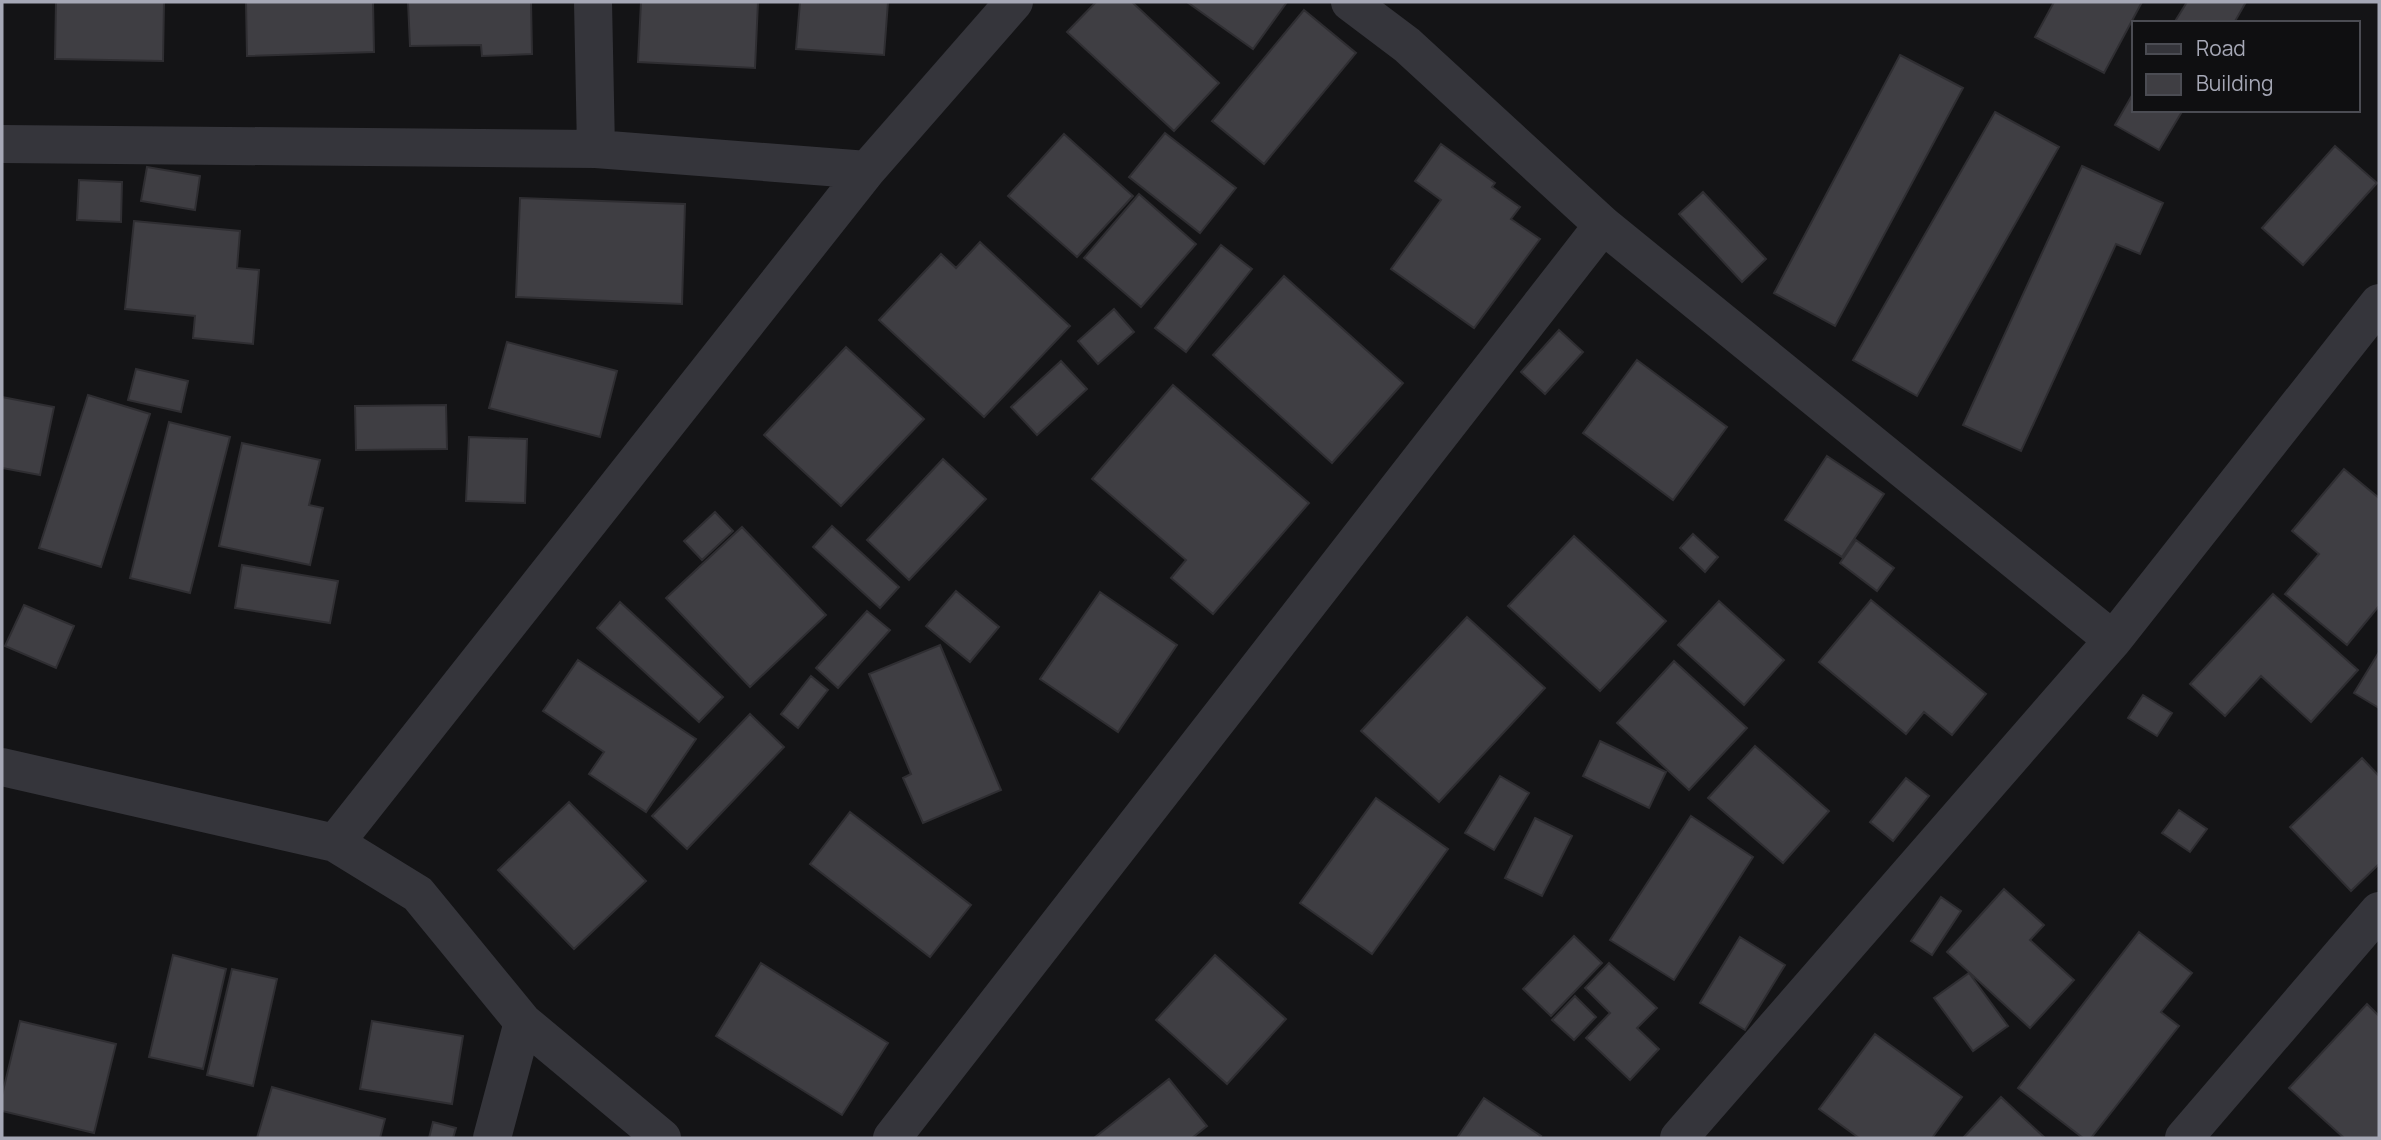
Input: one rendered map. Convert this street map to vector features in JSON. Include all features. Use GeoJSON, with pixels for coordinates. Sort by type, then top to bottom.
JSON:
{"type":"FeatureCollection","features":[{"type":"Feature","properties":{"kind":"street"},"geometry":{"type":"LineString","coordinates":[[593,2],[596,149]]}},
{"type":"Feature","properties":{"kind":"street"},"geometry":{"type":"LineString","coordinates":[[335,842],[867,170],[1014,2]]}},
{"type":"Feature","properties":{"kind":"street"},"geometry":{"type":"LineString","coordinates":[[1350,2],[1407,44],[1603,225],[2113,640]]}},
{"type":"Feature","properties":{"kind":"street"},"geometry":{"type":"LineString","coordinates":[[2,144],[596,149],[867,170]]}},
{"type":"Feature","properties":{"kind":"street"},"geometry":{"type":"LineString","coordinates":[[892,1138],[1603,225]]}},
{"type":"Feature","properties":{"kind":"street"},"geometry":{"type":"LineString","coordinates":[[1692,1134],[2113,640],[2379,303]]}},
{"type":"Feature","properties":{"kind":"street"},"geometry":{"type":"LineString","coordinates":[[2,767],[335,842],[418,894],[523,1022],[662,1138]]}},
{"type":"Feature","properties":{"kind":"street"},"geometry":{"type":"LineString","coordinates":[[2184,1138],[2379,911]]}},
{"type":"Feature","properties":{"kind":"street"},"geometry":{"type":"LineString","coordinates":[[492,1138],[523,1022]]}},
{"type":"Feature","properties":{"kind":"building"},"geometry":{"type":"Polygon","coordinates":[[[56,2],[164,2],[163,61],[55,59],[56,2]]]}},
{"type":"Feature","properties":{"kind":"building"},"geometry":{"type":"Polygon","coordinates":[[[246,2],[373,2],[374,52],[247,56],[246,2]]]}},
{"type":"Feature","properties":{"kind":"building"},"geometry":{"type":"Polygon","coordinates":[[[408,2],[531,2],[532,54],[482,56],[481,45],[410,46],[408,2]]]}},
{"type":"Feature","properties":{"kind":"building"},"geometry":{"type":"Polygon","coordinates":[[[641,2],[758,2],[755,68],[638,62],[641,2]]]}},
{"type":"Feature","properties":{"kind":"building"},"geometry":{"type":"Polygon","coordinates":[[[800,2],[888,2],[884,55],[796,49],[800,2]]]}},
{"type":"Feature","properties":{"kind":"building"},"geometry":{"type":"Polygon","coordinates":[[[1096,2],[1132,2],[1219,83],[1174,131],[1067,32],[1096,2]]]}},
{"type":"Feature","properties":{"kind":"building"},"geometry":{"type":"Polygon","coordinates":[[[1187,2],[1287,2],[1253,49],[1187,2]]]}},
{"type":"Feature","properties":{"kind":"building"},"geometry":{"type":"Polygon","coordinates":[[[2054,2],[2142,2],[2104,73],[2035,37],[2054,2]]]}},
{"type":"Feature","properties":{"kind":"building"},"geometry":{"type":"Polygon","coordinates":[[[2187,2],[2246,2],[2235,21],[2175,21],[2187,2]]]}},
{"type":"Feature","properties":{"kind":"building"},"geometry":{"type":"Polygon","coordinates":[[[1304,10],[1356,53],[1264,164],[1212,121],[1304,10]]]}},
{"type":"Feature","properties":{"kind":"building"},"geometry":{"type":"Polygon","coordinates":[[[1900,55],[1963,88],[1835,326],[1774,293],[1900,55]]]}},
{"type":"Feature","properties":{"kind":"building"},"geometry":{"type":"Polygon","coordinates":[[[2132,95],[2132,112],[2182,112],[2159,150],[2115,125],[2132,95]]]}},
{"type":"Feature","properties":{"kind":"building"},"geometry":{"type":"Polygon","coordinates":[[[1995,112],[2059,147],[1917,396],[1853,360],[1995,112]]]}},
{"type":"Feature","properties":{"kind":"building"},"geometry":{"type":"Polygon","coordinates":[[[1165,133],[1236,188],[1200,233],[1129,177],[1165,133]]]}},
{"type":"Feature","properties":{"kind":"building"},"geometry":{"type":"Polygon","coordinates":[[[1064,134],[1133,196],[1077,257],[1008,196],[1064,134]]]}},
{"type":"Feature","properties":{"kind":"building"},"geometry":{"type":"Polygon","coordinates":[[[1441,144],[1495,183],[1492,187],[1520,207],[1511,219],[1540,239],[1474,328],[1391,269],[1441,200],[1415,181],[1441,144]]]}},
{"type":"Feature","properties":{"kind":"building"},"geometry":{"type":"Polygon","coordinates":[[[2335,146],[2377,183],[2303,265],[2262,228],[2335,146]]]}},
{"type":"Feature","properties":{"kind":"building"},"geometry":{"type":"Polygon","coordinates":[[[2082,166],[2163,203],[2140,254],[2116,244],[2021,451],[1963,425],[2082,166]]]}},
{"type":"Feature","properties":{"kind":"building"},"geometry":{"type":"Polygon","coordinates":[[[147,167],[200,176],[195,210],[141,201],[147,167]]]}},
{"type":"Feature","properties":{"kind":"building"},"geometry":{"type":"Polygon","coordinates":[[[79,180],[122,182],[121,222],[77,220],[79,180]]]}},
{"type":"Feature","properties":{"kind":"building"},"geometry":{"type":"Polygon","coordinates":[[[1703,192],[1766,259],[1742,282],[1679,214],[1703,192]]]}},
{"type":"Feature","properties":{"kind":"building"},"geometry":{"type":"Polygon","coordinates":[[[1139,194],[1196,244],[1141,307],[1084,258],[1139,194]]]}},
{"type":"Feature","properties":{"kind":"building"},"geometry":{"type":"Polygon","coordinates":[[[520,198],[685,204],[682,304],[516,297],[520,198]]]}},
{"type":"Feature","properties":{"kind":"building"},"geometry":{"type":"Polygon","coordinates":[[[134,221],[240,231],[237,268],[259,270],[253,344],[193,338],[195,316],[125,309],[134,221]]]}},
{"type":"Feature","properties":{"kind":"building"},"geometry":{"type":"Polygon","coordinates":[[[980,242],[1070,326],[984,417],[879,320],[941,254],[956,268],[980,242]]]}},
{"type":"Feature","properties":{"kind":"building"},"geometry":{"type":"Polygon","coordinates":[[[1221,245],[1252,269],[1186,352],[1155,328],[1221,245]]]}},
{"type":"Feature","properties":{"kind":"building"},"geometry":{"type":"Polygon","coordinates":[[[1284,276],[1403,383],[1332,463],[1213,355],[1284,276]]]}},
{"type":"Feature","properties":{"kind":"building"},"geometry":{"type":"Polygon","coordinates":[[[1114,309],[1134,332],[1098,364],[1078,341],[1114,309]]]}},
{"type":"Feature","properties":{"kind":"building"},"geometry":{"type":"Polygon","coordinates":[[[1559,330],[1583,352],[1545,394],[1521,372],[1559,330]]]}},
{"type":"Feature","properties":{"kind":"building"},"geometry":{"type":"Polygon","coordinates":[[[507,342],[617,371],[600,437],[489,408],[507,342]]]}},
{"type":"Feature","properties":{"kind":"building"},"geometry":{"type":"Polygon","coordinates":[[[846,347],[924,419],[841,506],[764,435],[846,347]]]}},
{"type":"Feature","properties":{"kind":"building"},"geometry":{"type":"Polygon","coordinates":[[[1637,360],[1727,427],[1673,500],[1583,433],[1637,360]]]}},
{"type":"Feature","properties":{"kind":"building"},"geometry":{"type":"Polygon","coordinates":[[[1061,361],[1087,389],[1037,435],[1011,407],[1061,361]]]}},
{"type":"Feature","properties":{"kind":"building"},"geometry":{"type":"Polygon","coordinates":[[[136,369],[188,381],[181,412],[128,400],[136,369]]]}},
{"type":"Feature","properties":{"kind":"building"},"geometry":{"type":"Polygon","coordinates":[[[1173,385],[1309,503],[1213,614],[1171,578],[1186,560],[1092,479],[1173,385]]]}},
{"type":"Feature","properties":{"kind":"building"},"geometry":{"type":"Polygon","coordinates":[[[88,395],[150,414],[101,567],[39,548],[88,395]]]}},
{"type":"Feature","properties":{"kind":"building"},"geometry":{"type":"Polygon","coordinates":[[[2,397],[54,407],[40,475],[2,468],[2,397]]]}},
{"type":"Feature","properties":{"kind":"building"},"geometry":{"type":"Polygon","coordinates":[[[446,405],[447,449],[356,450],[355,406],[446,405]]]}},
{"type":"Feature","properties":{"kind":"building"},"geometry":{"type":"Polygon","coordinates":[[[169,422],[230,437],[190,593],[130,578],[169,422]]]}},
{"type":"Feature","properties":{"kind":"building"},"geometry":{"type":"Polygon","coordinates":[[[469,437],[527,439],[525,503],[466,501],[469,437]]]}},
{"type":"Feature","properties":{"kind":"building"},"geometry":{"type":"Polygon","coordinates":[[[242,443],[320,460],[309,505],[323,508],[310,565],[219,546],[242,443]]]}},
{"type":"Feature","properties":{"kind":"building"},"geometry":{"type":"Polygon","coordinates":[[[1827,456],[1884,494],[1842,557],[1785,520],[1827,456]]]}},
{"type":"Feature","properties":{"kind":"building"},"geometry":{"type":"Polygon","coordinates":[[[943,459],[986,499],[909,580],[867,540],[943,459]]]}},
{"type":"Feature","properties":{"kind":"building"},"geometry":{"type":"Polygon","coordinates":[[[2344,469],[2379,498],[2379,606],[2347,645],[2285,594],[2319,554],[2292,531],[2344,469]]]}},
{"type":"Feature","properties":{"kind":"building"},"geometry":{"type":"Polygon","coordinates":[[[715,512],[733,531],[702,560],[684,541],[715,512]]]}},
{"type":"Feature","properties":{"kind":"building"},"geometry":{"type":"Polygon","coordinates":[[[832,526],[899,587],[880,608],[813,547],[832,526]]]}},
{"type":"Feature","properties":{"kind":"building"},"geometry":{"type":"Polygon","coordinates":[[[742,527],[826,615],[750,687],[666,598],[742,527]]]}},
{"type":"Feature","properties":{"kind":"building"},"geometry":{"type":"Polygon","coordinates":[[[1693,534],[1718,557],[1705,572],[1680,548],[1693,534]]]}},
{"type":"Feature","properties":{"kind":"building"},"geometry":{"type":"Polygon","coordinates":[[[1574,536],[1666,621],[1600,691],[1508,606],[1574,536]]]}},
{"type":"Feature","properties":{"kind":"building"},"geometry":{"type":"Polygon","coordinates":[[[1856,540],[1894,568],[1877,591],[1840,563],[1856,540]]]}},
{"type":"Feature","properties":{"kind":"building"},"geometry":{"type":"Polygon","coordinates":[[[242,565],[338,581],[330,623],[235,608],[242,565]]]}},
{"type":"Feature","properties":{"kind":"building"},"geometry":{"type":"Polygon","coordinates":[[[956,591],[999,627],[970,662],[926,626],[956,591]]]}},
{"type":"Feature","properties":{"kind":"building"},"geometry":{"type":"Polygon","coordinates":[[[1100,592],[1177,645],[1118,732],[1040,679],[1100,592]]]}},
{"type":"Feature","properties":{"kind":"building"},"geometry":{"type":"Polygon","coordinates":[[[2273,594],[2358,670],[2311,722],[2261,676],[2225,716],[2190,684],[2273,594]]]}},
{"type":"Feature","properties":{"kind":"building"},"geometry":{"type":"Polygon","coordinates":[[[1871,600],[1986,694],[1952,735],[1924,712],[1906,734],[1819,662],[1871,600]]]}},
{"type":"Feature","properties":{"kind":"building"},"geometry":{"type":"Polygon","coordinates":[[[1719,601],[1784,660],[1744,705],[1678,645],[1719,601]]]}},
{"type":"Feature","properties":{"kind":"building"},"geometry":{"type":"Polygon","coordinates":[[[620,602],[723,697],[699,722],[597,628],[620,602]]]}},
{"type":"Feature","properties":{"kind":"building"},"geometry":{"type":"Polygon","coordinates":[[[24,605],[74,626],[56,668],[5,646],[24,605]]]}},
{"type":"Feature","properties":{"kind":"building"},"geometry":{"type":"Polygon","coordinates":[[[867,611],[890,630],[838,688],[816,668],[867,611]]]}},
{"type":"Feature","properties":{"kind":"building"},"geometry":{"type":"Polygon","coordinates":[[[1467,617],[1545,688],[1439,802],[1361,731],[1467,617]]]}},
{"type":"Feature","properties":{"kind":"building"},"geometry":{"type":"Polygon","coordinates":[[[940,645],[1001,790],[923,823],[903,778],[911,774],[869,674],[940,645]]]}},
{"type":"Feature","properties":{"kind":"building"},"geometry":{"type":"Polygon","coordinates":[[[2379,652],[2379,708],[2354,693],[2379,652]]]}},
{"type":"Feature","properties":{"kind":"building"},"geometry":{"type":"Polygon","coordinates":[[[578,660],[696,739],[646,812],[589,774],[604,752],[543,711],[578,660]]]}},
{"type":"Feature","properties":{"kind":"building"},"geometry":{"type":"Polygon","coordinates":[[[1674,661],[1747,728],[1689,790],[1617,723],[1674,661]]]}},
{"type":"Feature","properties":{"kind":"building"},"geometry":{"type":"Polygon","coordinates":[[[811,676],[828,690],[798,728],[781,714],[811,676]]]}},
{"type":"Feature","properties":{"kind":"building"},"geometry":{"type":"Polygon","coordinates":[[[2143,695],[2172,713],[2157,736],[2128,718],[2143,695]]]}},
{"type":"Feature","properties":{"kind":"building"},"geometry":{"type":"Polygon","coordinates":[[[750,714],[784,747],[687,849],[652,816],[750,714]]]}},
{"type":"Feature","properties":{"kind":"building"},"geometry":{"type":"Polygon","coordinates":[[[1600,741],[1666,772],[1649,808],[1583,776],[1600,741]]]}},
{"type":"Feature","properties":{"kind":"building"},"geometry":{"type":"Polygon","coordinates":[[[1755,746],[1829,811],[1783,863],[1708,798],[1755,746]]]}},
{"type":"Feature","properties":{"kind":"building"},"geometry":{"type":"Polygon","coordinates":[[[2362,758],[2379,776],[2379,864],[2351,891],[2290,827],[2362,758]]]}},
{"type":"Feature","properties":{"kind":"building"},"geometry":{"type":"Polygon","coordinates":[[[1500,776],[1529,793],[1494,850],[1465,833],[1500,776]]]}},
{"type":"Feature","properties":{"kind":"building"},"geometry":{"type":"Polygon","coordinates":[[[1906,778],[1929,796],[1893,841],[1870,822],[1906,778]]]}},
{"type":"Feature","properties":{"kind":"building"},"geometry":{"type":"Polygon","coordinates":[[[1376,798],[1448,849],[1372,954],[1300,903],[1376,798]]]}},
{"type":"Feature","properties":{"kind":"building"},"geometry":{"type":"Polygon","coordinates":[[[569,802],[646,881],[574,949],[498,870],[569,802]]]}},
{"type":"Feature","properties":{"kind":"building"},"geometry":{"type":"Polygon","coordinates":[[[2179,810],[2207,829],[2190,852],[2162,833],[2179,810]]]}},
{"type":"Feature","properties":{"kind":"building"},"geometry":{"type":"Polygon","coordinates":[[[850,812],[971,905],[930,957],[810,864],[850,812]]]}},
{"type":"Feature","properties":{"kind":"building"},"geometry":{"type":"Polygon","coordinates":[[[1691,816],[1753,857],[1674,980],[1610,940],[1691,816]]]}},
{"type":"Feature","properties":{"kind":"building"},"geometry":{"type":"Polygon","coordinates":[[[1535,818],[1572,836],[1542,896],[1505,878],[1535,818]]]}},
{"type":"Feature","properties":{"kind":"building"},"geometry":{"type":"Polygon","coordinates":[[[2004,889],[2044,925],[2030,940],[2074,980],[2030,1028],[1947,952],[2004,889]]]}},
{"type":"Feature","properties":{"kind":"building"},"geometry":{"type":"Polygon","coordinates":[[[1941,897],[1961,911],[1932,955],[1911,941],[1941,897]]]}},
{"type":"Feature","properties":{"kind":"building"},"geometry":{"type":"Polygon","coordinates":[[[2139,932],[2192,973],[2161,1012],[2179,1026],[2091,1138],[2083,1138],[2018,1088],[2139,932]]]}},
{"type":"Feature","properties":{"kind":"building"},"geometry":{"type":"Polygon","coordinates":[[[1574,936],[1602,963],[1551,1016],[1523,989],[1574,936]]]}},
{"type":"Feature","properties":{"kind":"building"},"geometry":{"type":"Polygon","coordinates":[[[1740,937],[1785,965],[1745,1030],[1700,1003],[1740,937]]]}},
{"type":"Feature","properties":{"kind":"building"},"geometry":{"type":"Polygon","coordinates":[[[173,955],[226,969],[203,1069],[149,1057],[173,955]]]}},
{"type":"Feature","properties":{"kind":"building"},"geometry":{"type":"Polygon","coordinates":[[[1215,955],[1286,1019],[1227,1084],[1156,1020],[1215,955]]]}},
{"type":"Feature","properties":{"kind":"building"},"geometry":{"type":"Polygon","coordinates":[[[761,963],[888,1043],[842,1115],[716,1036],[761,963]]]}},
{"type":"Feature","properties":{"kind":"building"},"geometry":{"type":"Polygon","coordinates":[[[1609,963],[1657,1008],[1637,1028],[1659,1049],[1630,1080],[1586,1038],[1610,1013],[1585,988],[1609,963]]]}},
{"type":"Feature","properties":{"kind":"building"},"geometry":{"type":"Polygon","coordinates":[[[232,969],[277,979],[253,1086],[207,1075],[232,969]]]}},
{"type":"Feature","properties":{"kind":"building"},"geometry":{"type":"Polygon","coordinates":[[[1969,973],[2008,1026],[1973,1051],[1934,998],[1969,973]]]}},
{"type":"Feature","properties":{"kind":"building"},"geometry":{"type":"Polygon","coordinates":[[[1575,996],[1596,1017],[1574,1040],[1552,1020],[1575,996]]]}},
{"type":"Feature","properties":{"kind":"building"},"geometry":{"type":"Polygon","coordinates":[[[2367,1004],[2379,1016],[2379,1138],[2344,1138],[2289,1088],[2367,1004]]]}},
{"type":"Feature","properties":{"kind":"building"},"geometry":{"type":"Polygon","coordinates":[[[20,1021],[116,1044],[94,1133],[2,1111],[2,1095],[20,1021]]]}},
{"type":"Feature","properties":{"kind":"building"},"geometry":{"type":"Polygon","coordinates":[[[372,1021],[463,1036],[452,1104],[360,1089],[372,1021]]]}},
{"type":"Feature","properties":{"kind":"building"},"geometry":{"type":"Polygon","coordinates":[[[1875,1034],[1962,1097],[1932,1138],[1859,1138],[1819,1109],[1875,1034]]]}},
{"type":"Feature","properties":{"kind":"building"},"geometry":{"type":"Polygon","coordinates":[[[1169,1079],[1207,1126],[1192,1138],[1094,1138],[1169,1079]]]}},
{"type":"Feature","properties":{"kind":"building"},"geometry":{"type":"Polygon","coordinates":[[[272,1087],[385,1119],[380,1138],[257,1138],[272,1087]]]}},
{"type":"Feature","properties":{"kind":"building"},"geometry":{"type":"Polygon","coordinates":[[[2001,1097],[2045,1138],[1963,1138],[2001,1097]]]}},
{"type":"Feature","properties":{"kind":"building"},"geometry":{"type":"Polygon","coordinates":[[[1484,1098],[1541,1136],[1457,1138],[1484,1098]]]}},
{"type":"Feature","properties":{"kind":"building"},"geometry":{"type":"Polygon","coordinates":[[[433,1122],[456,1128],[453,1138],[429,1138],[433,1122]]]}}]}
